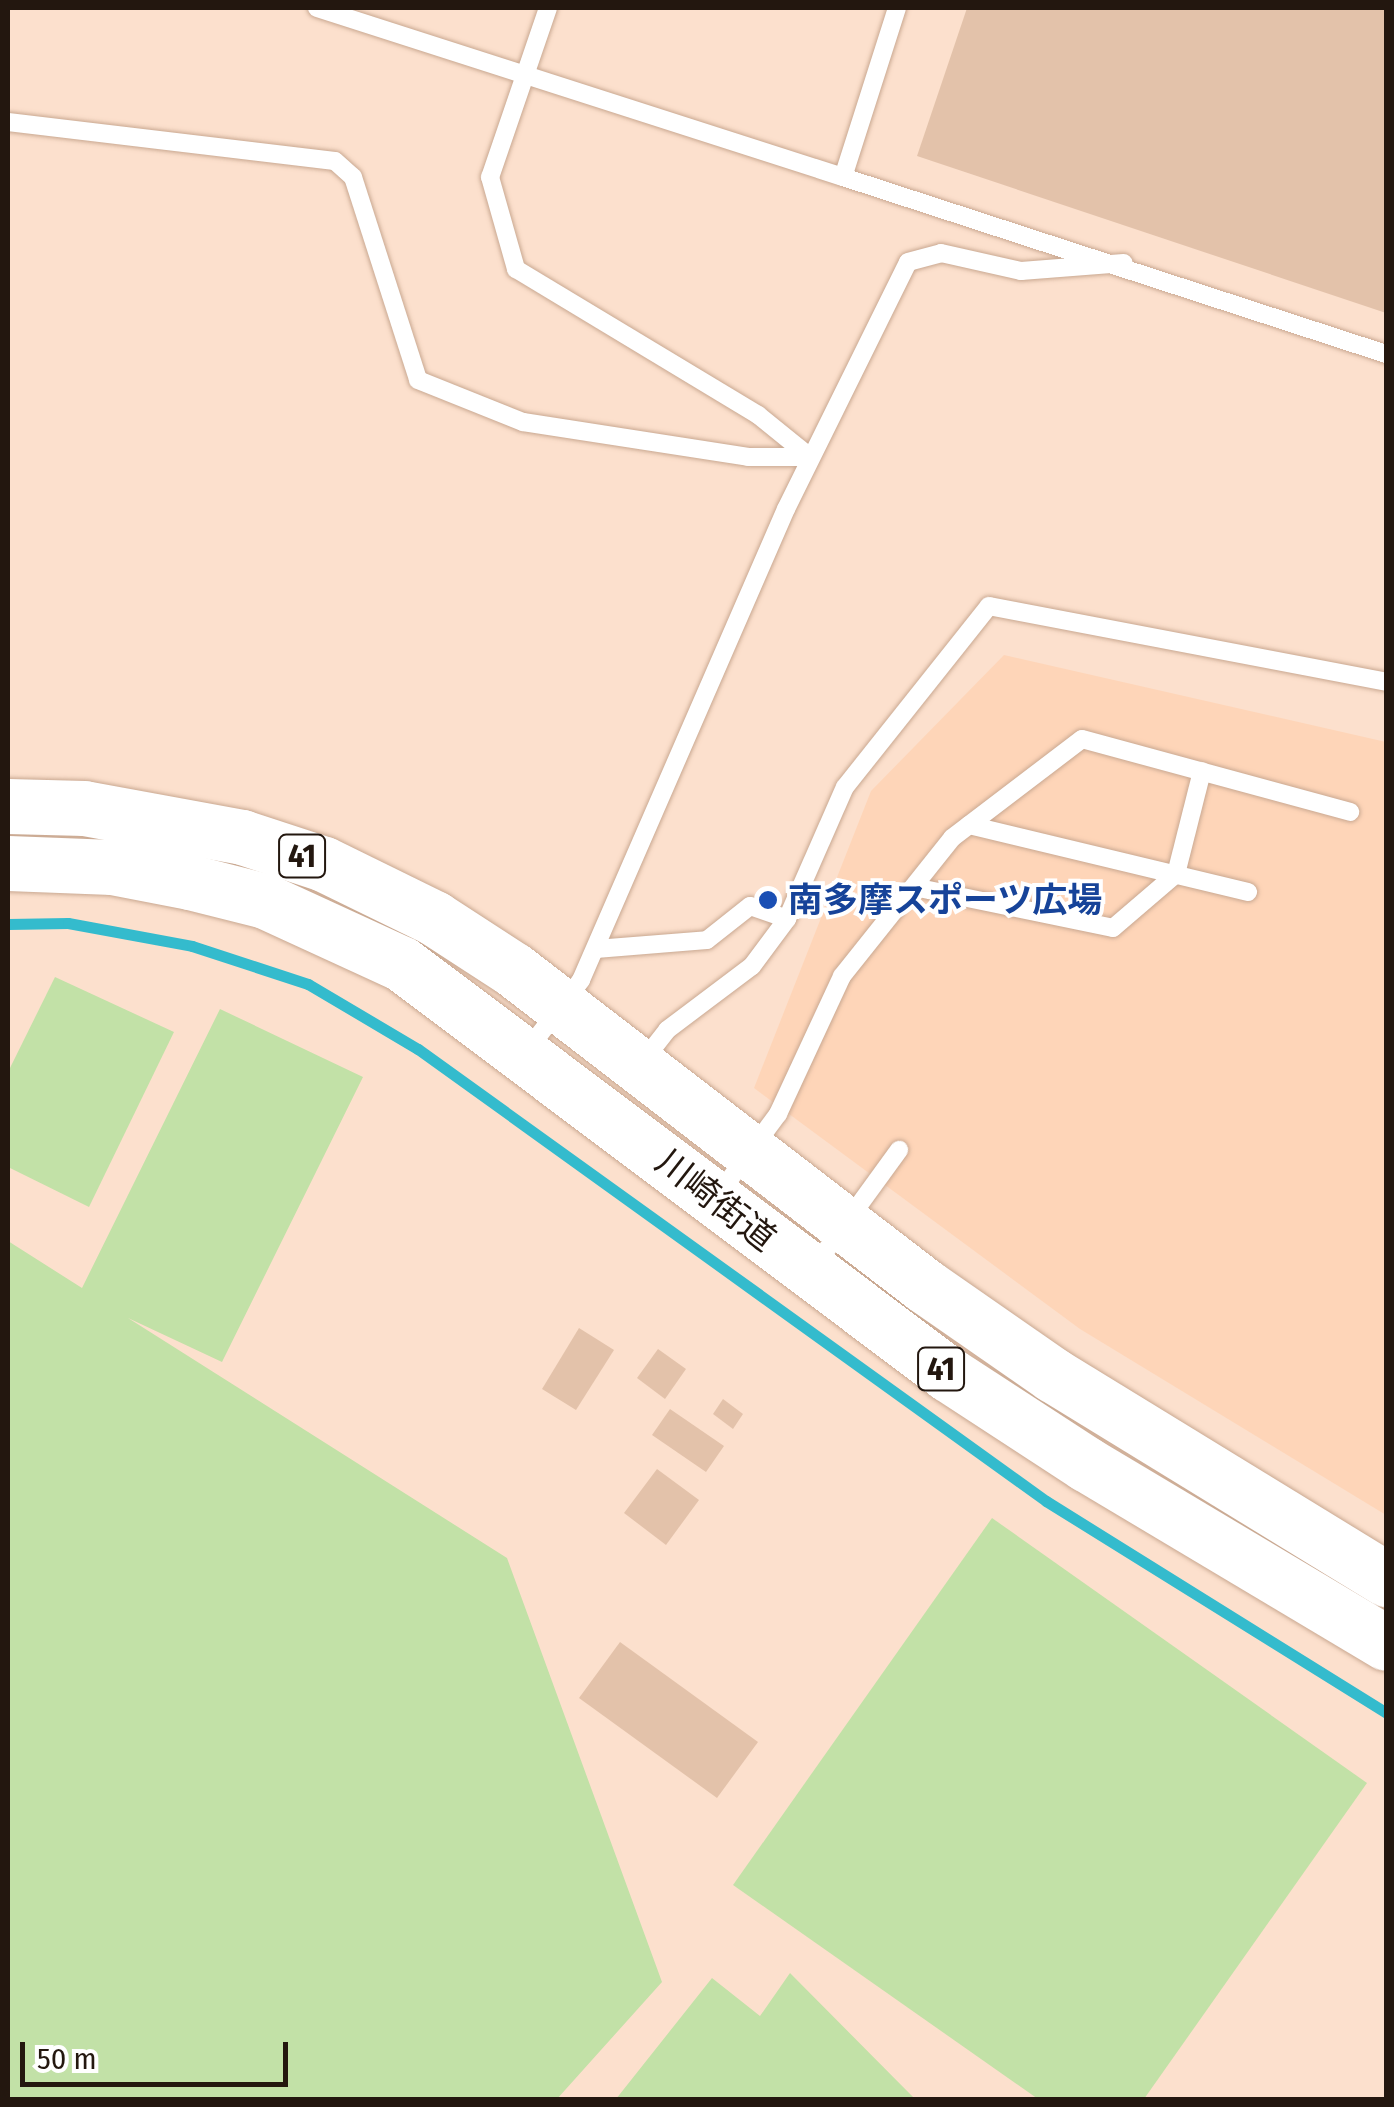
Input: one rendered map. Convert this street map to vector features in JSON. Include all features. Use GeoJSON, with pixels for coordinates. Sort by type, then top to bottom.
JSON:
{"type":"FeatureCollection","features":[{"type":"Feature","properties":{"kind":"main road","name":"川崎街道"},"geometry":{"type":"LineString","coordinates":[[8,806],[165,820],[285,849],[434,918],[561,1006],[845,1225],[1053,1375],[1386,1579]]}},
{"type":"Feature","properties":{"kind":"main road","name":"川崎街道"},"geometry":{"type":"LineString","coordinates":[[8,863],[112,867],[265,901],[402,964],[526,1052],[811,1272],[1086,1464],[1386,1643]]}},
{"type":"Feature","properties":{"kind":"lane"},"geometry":{"type":"LineString","coordinates":[[317,8],[1124,263],[1386,354]]}},
{"type":"Feature","properties":{"kind":"lane"},"geometry":{"type":"LineString","coordinates":[[548,8],[490,177],[516,270],[758,414],[810,457]]}},
{"type":"Feature","properties":{"kind":"lane"},"geometry":{"type":"LineString","coordinates":[[843,177],[898,8]]}},
{"type":"Feature","properties":{"kind":"lane"},"geometry":{"type":"LineString","coordinates":[[8,122],[334,161],[353,177],[418,380],[523,422],[748,457],[810,457]]}},
{"type":"Feature","properties":{"kind":"lane"},"geometry":{"type":"LineString","coordinates":[[526,1052],[561,1006],[596,949],[810,457],[908,262],[942,254],[1021,271],[1124,263]]}},
{"type":"Feature","properties":{"kind":"lane"},"geometry":{"type":"LineString","coordinates":[[639,1066],[667,1030],[752,966],[787,919],[845,786],[989,606],[1386,682]]}},
{"type":"Feature","properties":{"kind":"lane"},"geometry":{"type":"LineString","coordinates":[[715,1199],[778,1114],[842,976],[914,886],[970,825],[1082,739],[1350,812]]}},
{"type":"Feature","properties":{"kind":"lane"},"geometry":{"type":"LineString","coordinates":[[914,886],[1112,928],[1176,874],[1202,772]]}},
{"type":"Feature","properties":{"kind":"lane"},"geometry":{"type":"LineString","coordinates":[[970,825],[1248,892]]}},
{"type":"Feature","properties":{"kind":"lane"},"geometry":{"type":"LineString","coordinates":[[596,949],[707,940],[750,906],[787,919]]}},
{"type":"Feature","properties":{"kind":"lane"},"geometry":{"type":"LineString","coordinates":[[811,1272],[899,1150]]}},
{"type":"Feature","properties":{"kind":"shaded area"},"geometry":{"type":"Polygon","coordinates":[[[1004,655],[1386,742],[1386,1515],[1080,1329],[754,1088],[871,791],[1004,655]]]}},
{"type":"Feature","properties":{"kind":"green space"},"geometry":{"type":"Polygon","coordinates":[[[55,977],[174,1032],[89,1207],[8,1167],[8,1072],[55,977]]]}},
{"type":"Feature","properties":{"kind":"green space"},"geometry":{"type":"Polygon","coordinates":[[[220,1009],[363,1077],[222,1362],[128,1318],[507,1558],[662,1982],[557,2099],[8,2099],[8,1241],[82,1288],[220,1009]]]}},
{"type":"Feature","properties":{"kind":"green space"},"geometry":{"type":"Polygon","coordinates":[[[992,1518],[1367,1783],[1144,2099],[1038,2099],[733,1885],[992,1518]]]}},
{"type":"Feature","properties":{"kind":"green space"},"geometry":{"type":"Polygon","coordinates":[[[790,1973],[915,2099],[616,2099],[712,1978],[760,2016],[790,1973]]]}},
{"type":"Feature","properties":{"kind":"building"},"geometry":{"type":"Polygon","coordinates":[[[967,8],[1386,8],[1386,313],[917,156],[967,8]]]}},
{"type":"Feature","properties":{"kind":"building"},"geometry":{"type":"Polygon","coordinates":[[[579,1328],[614,1350],[576,1410],[542,1389],[579,1328]]]}},
{"type":"Feature","properties":{"kind":"building"},"geometry":{"type":"Polygon","coordinates":[[[658,1349],[686,1369],[665,1399],[637,1378],[658,1349]]]}},
{"type":"Feature","properties":{"kind":"building"},"geometry":{"type":"Polygon","coordinates":[[[723,1399],[743,1414],[733,1429],[713,1414],[723,1399]]]}},
{"type":"Feature","properties":{"kind":"building"},"geometry":{"type":"Polygon","coordinates":[[[670,1409],[724,1446],[706,1472],[652,1435],[670,1409]]]}},
{"type":"Feature","properties":{"kind":"building"},"geometry":{"type":"Polygon","coordinates":[[[657,1469],[699,1500],[666,1545],[624,1513],[657,1469]]]}},
{"type":"Feature","properties":{"kind":"building"},"geometry":{"type":"Polygon","coordinates":[[[620,1642],[758,1742],[717,1798],[579,1698],[620,1642]]]}},
{"type":"Feature","properties":{"kind":"waterway"},"geometry":{"type":"LineString","coordinates":[[8,924],[68,923],[192,946],[308,984],[418,1049],[1046,1501],[1386,1713]]}},
{"type":"Feature","properties":{"kind":"place","name":"南多摩スポーツ広場"},"geometry":{"type":"Point","coordinates":[768,900]}}]}
